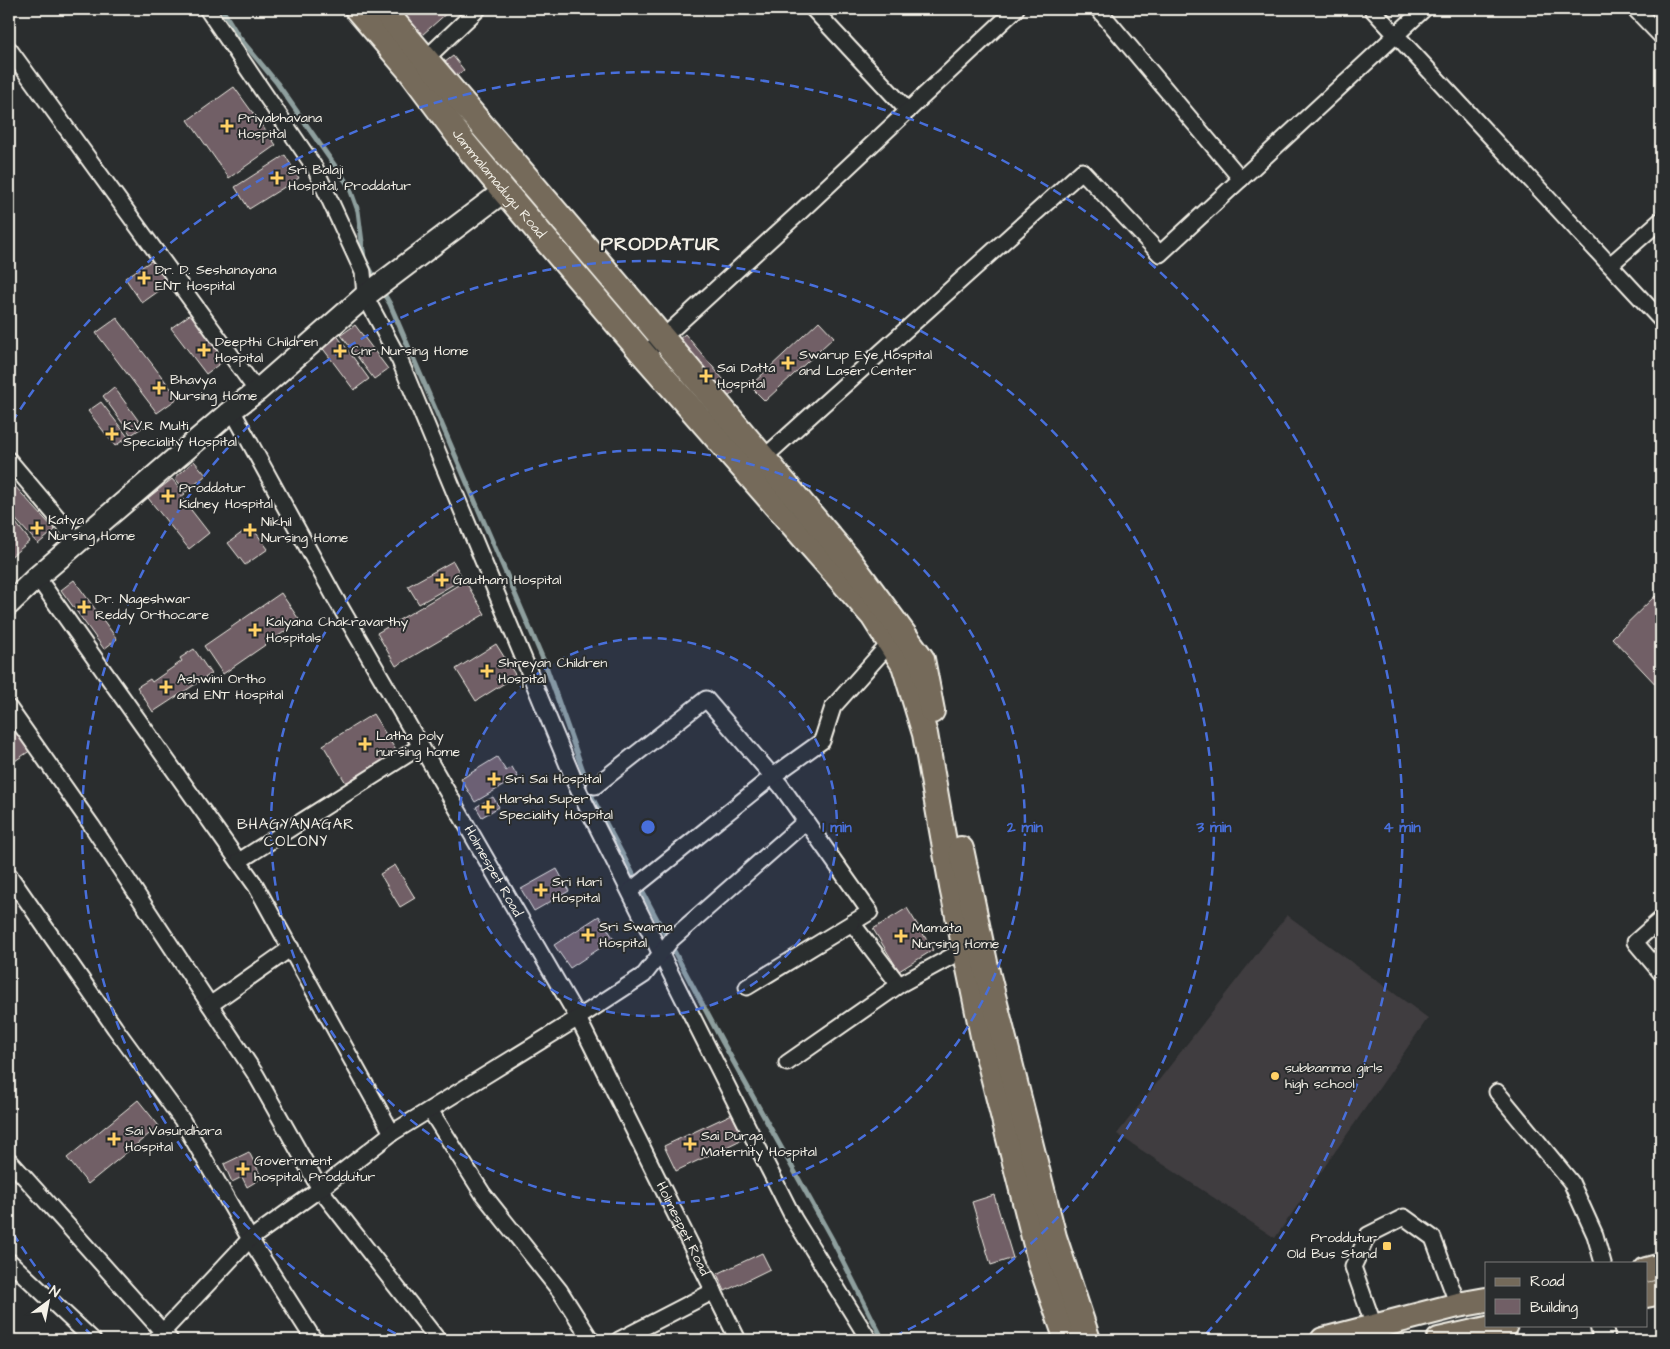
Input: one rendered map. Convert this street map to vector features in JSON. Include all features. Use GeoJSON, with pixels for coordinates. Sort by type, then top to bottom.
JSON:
{"type":"FeatureCollection","features":[{"type":"Feature","properties":{"kind":"main road","name":"Jammalamadugu Road"},"geometry":{"type":"LineString","coordinates":[[357,9],[418,65],[464,142],[644,355],[756,465]]}},
{"type":"Feature","properties":{"kind":"main road"},"geometry":{"type":"LineString","coordinates":[[383,9],[418,65],[663,338],[756,465],[873,616],[904,666],[925,734],[952,887],[983,1036],[1041,1265],[1067,1340]]}},
{"type":"Feature","properties":{"kind":"main road"},"geometry":{"type":"LineString","coordinates":[[9,604],[37,577],[232,410],[257,391],[365,296],[504,191]]}},
{"type":"Feature","properties":{"kind":"main road"},"geometry":{"type":"LineString","coordinates":[[756,465],[849,560],[922,659],[987,972],[1054,1237],[1088,1340]]}},
{"type":"Feature","properties":{"kind":"main road"},"geometry":{"type":"LineString","coordinates":[[1648,1269],[1661,1266]]}},
{"type":"Feature","properties":{"kind":"main road"},"geometry":{"type":"LineString","coordinates":[[1648,1295],[1661,1292]]}},
{"type":"Feature","properties":{"kind":"main road"},"geometry":{"type":"LineString","coordinates":[[1323,1340],[1370,1332],[1458,1305],[1485,1300]]}},
{"type":"Feature","properties":{"kind":"main road"},"geometry":{"type":"LineString","coordinates":[[1440,1340],[1501,1326]]}},
{"type":"Feature","properties":{"kind":"main road"},"geometry":{"type":"LineString","coordinates":[[1601,1326],[1604,1340]]}},
{"type":"Feature","properties":{"kind":"street"},"geometry":{"type":"LineString","coordinates":[[206,9],[315,168],[363,272],[365,296],[400,361],[577,787],[794,1219],[869,1340]]}},
{"type":"Feature","properties":{"kind":"street"},"geometry":{"type":"LineString","coordinates":[[418,65],[478,9]]}},
{"type":"Feature","properties":{"kind":"street"},"geometry":{"type":"LineString","coordinates":[[813,9],[908,111]]}},
{"type":"Feature","properties":{"kind":"street"},"geometry":{"type":"LineString","coordinates":[[644,355],[1016,9]]}},
{"type":"Feature","properties":{"kind":"street"},"geometry":{"type":"LineString","coordinates":[[1098,9],[1241,179]]}},
{"type":"Feature","properties":{"kind":"street"},"geometry":{"type":"LineString","coordinates":[[1372,9],[1661,320]]}},
{"type":"Feature","properties":{"kind":"street"},"geometry":{"type":"LineString","coordinates":[[756,465],[1082,171],[1160,254],[1424,9]]}},
{"type":"Feature","properties":{"kind":"street"},"geometry":{"type":"LineString","coordinates":[[1635,9],[1661,36]]}},
{"type":"Feature","properties":{"kind":"street"},"geometry":{"type":"LineString","coordinates":[[9,49],[257,391]]}},
{"type":"Feature","properties":{"kind":"street"},"geometry":{"type":"LineString","coordinates":[[1610,265],[1661,220]]}},
{"type":"Feature","properties":{"kind":"street","name":"Holmespet Road"},"geometry":{"type":"LineString","coordinates":[[232,410],[334,596],[578,1018],[738,1340]]}},
{"type":"Feature","properties":{"kind":"street"},"geometry":{"type":"LineString","coordinates":[[9,460],[78,542]]}},
{"type":"Feature","properties":{"kind":"street"},"geometry":{"type":"LineString","coordinates":[[37,577],[256,886],[292,948],[392,1133]]}},
{"type":"Feature","properties":{"kind":"street"},"geometry":{"type":"LineString","coordinates":[[630,891],[773,776],[822,741],[833,708],[890,643]]}},
{"type":"Feature","properties":{"kind":"street"},"geometry":{"type":"LineString","coordinates":[[595,786],[706,700],[773,776],[870,912],[747,987]]}},
{"type":"Feature","properties":{"kind":"street"},"geometry":{"type":"LineString","coordinates":[[9,708],[92,826],[256,1075],[320,1189],[438,1340]]}},
{"type":"Feature","properties":{"kind":"street"},"geometry":{"type":"LineString","coordinates":[[238,861],[421,746]]}},
{"type":"Feature","properties":{"kind":"street"},"geometry":{"type":"LineString","coordinates":[[9,1160],[163,1337],[250,1238],[320,1189],[392,1133],[644,975],[672,939],[806,821]]}},
{"type":"Feature","properties":{"kind":"street"},"geometry":{"type":"LineString","coordinates":[[9,875],[115,1028],[182,1120],[250,1238],[314,1340]]}},
{"type":"Feature","properties":{"kind":"street"},"geometry":{"type":"LineString","coordinates":[[1661,919],[1635,942],[1661,973]]}},
{"type":"Feature","properties":{"kind":"street"},"geometry":{"type":"LineString","coordinates":[[852,923],[899,986]]}},
{"type":"Feature","properties":{"kind":"street"},"geometry":{"type":"LineString","coordinates":[[210,1005],[292,948]]}},
{"type":"Feature","properties":{"kind":"street"},"geometry":{"type":"LineString","coordinates":[[787,1063],[899,986],[965,948]]}},
{"type":"Feature","properties":{"kind":"street"},"geometry":{"type":"LineString","coordinates":[[1497,1092],[1571,1182],[1595,1234],[1604,1262]]}},
{"type":"Feature","properties":{"kind":"street"},"geometry":{"type":"LineString","coordinates":[[430,1110],[483,1194],[560,1291],[591,1340]]}},
{"type":"Feature","properties":{"kind":"street"},"geometry":{"type":"LineString","coordinates":[[1370,1332],[1353,1268],[1368,1235],[1404,1217],[1433,1238],[1458,1305]]}},
{"type":"Feature","properties":{"kind":"street"},"geometry":{"type":"LineString","coordinates":[[9,1261],[93,1340]]}},
{"type":"Feature","properties":{"kind":"street"},"geometry":{"type":"LineString","coordinates":[[619,1340],[714,1291]]}},
{"type":"Feature","properties":{"kind":"shaded area","name":"subbamma girls high school"},"geometry":{"type":"Polygon","coordinates":[[[1287,915],[1428,1018],[1275,1238],[1117,1134],[1287,915]]]}},
{"type":"Feature","properties":{"kind":"building"},"geometry":{"type":"Polygon","coordinates":[[[401,9],[445,9],[448,12],[422,35],[401,9]]]}},
{"type":"Feature","properties":{"kind":"building"},"geometry":{"type":"Polygon","coordinates":[[[453,56],[464,70],[443,86],[432,72],[453,56]]]}},
{"type":"Feature","properties":{"kind":"building"},"geometry":{"type":"Polygon","coordinates":[[[234,87],[276,145],[229,178],[188,120],[234,87]]]}},
{"type":"Feature","properties":{"kind":"building"},"geometry":{"type":"Polygon","coordinates":[[[285,155],[299,178],[249,209],[235,187],[285,155]]]}},
{"type":"Feature","properties":{"kind":"building"},"geometry":{"type":"Polygon","coordinates":[[[154,259],[170,283],[142,303],[125,278],[154,259]]]}},
{"type":"Feature","properties":{"kind":"building"},"geometry":{"type":"Polygon","coordinates":[[[192,313],[226,359],[206,374],[171,328],[192,313]]]}},
{"type":"Feature","properties":{"kind":"building"},"geometry":{"type":"Polygon","coordinates":[[[117,318],[178,398],[157,413],[96,333],[117,318]]]}},
{"type":"Feature","properties":{"kind":"building"},"geometry":{"type":"Polygon","coordinates":[[[819,321],[834,337],[765,401],[750,386],[819,321]]]}},
{"type":"Feature","properties":{"kind":"building"},"geometry":{"type":"Polygon","coordinates":[[[355,325],[388,369],[374,379],[341,335],[355,325]]]}},
{"type":"Feature","properties":{"kind":"building"},"geometry":{"type":"Polygon","coordinates":[[[336,334],[369,379],[354,390],[321,346],[336,334]]]}},
{"type":"Feature","properties":{"kind":"building"},"geometry":{"type":"Polygon","coordinates":[[[685,334],[734,392],[714,409],[665,351],[685,334]]]}},
{"type":"Feature","properties":{"kind":"building"},"geometry":{"type":"Polygon","coordinates":[[[114,387],[143,427],[131,435],[103,396],[114,387]]]}},
{"type":"Feature","properties":{"kind":"building"},"geometry":{"type":"Polygon","coordinates":[[[101,402],[128,437],[115,446],[88,411],[101,402]]]}},
{"type":"Feature","properties":{"kind":"building"},"geometry":{"type":"Polygon","coordinates":[[[194,461],[206,475],[186,492],[175,478],[194,461]]]}},
{"type":"Feature","properties":{"kind":"building"},"geometry":{"type":"Polygon","coordinates":[[[172,479],[185,494],[181,497],[209,533],[189,549],[148,498],[172,479]]]}},
{"type":"Feature","properties":{"kind":"building"},"geometry":{"type":"Polygon","coordinates":[[[12,483],[55,530],[38,544],[9,512],[9,486],[12,483]]]}},
{"type":"Feature","properties":{"kind":"building"},"geometry":{"type":"Polygon","coordinates":[[[9,514],[30,541],[9,558],[9,514]]]}},
{"type":"Feature","properties":{"kind":"building"},"geometry":{"type":"Polygon","coordinates":[[[251,526],[268,549],[245,565],[228,543],[251,526]]]}},
{"type":"Feature","properties":{"kind":"building"},"geometry":{"type":"Polygon","coordinates":[[[453,561],[463,579],[419,604],[408,586],[453,561]]]}},
{"type":"Feature","properties":{"kind":"building"},"geometry":{"type":"Polygon","coordinates":[[[74,580],[117,639],[104,649],[61,590],[74,580]]]}},
{"type":"Feature","properties":{"kind":"building"},"geometry":{"type":"Polygon","coordinates":[[[465,581],[485,614],[396,666],[377,633],[465,581]]]}},
{"type":"Feature","properties":{"kind":"building"},"geometry":{"type":"Polygon","coordinates":[[[281,593],[300,621],[223,674],[204,646],[281,593]]]}},
{"type":"Feature","properties":{"kind":"building"},"geometry":{"type":"Polygon","coordinates":[[[1655,596],[1661,602],[1661,690],[1612,638],[1655,596]]]}},
{"type":"Feature","properties":{"kind":"building"},"geometry":{"type":"Polygon","coordinates":[[[496,644],[516,676],[476,701],[456,669],[496,644]]]}},
{"type":"Feature","properties":{"kind":"building"},"geometry":{"type":"Polygon","coordinates":[[[194,649],[211,674],[153,712],[137,687],[150,679],[152,682],[182,661],[180,658],[194,649]]]}},
{"type":"Feature","properties":{"kind":"building"},"geometry":{"type":"Polygon","coordinates":[[[373,714],[397,752],[346,783],[323,745],[373,714]]]}},
{"type":"Feature","properties":{"kind":"building"},"geometry":{"type":"Polygon","coordinates":[[[19,730],[31,750],[9,765],[9,736],[19,730]]]}},
{"type":"Feature","properties":{"kind":"building"},"geometry":{"type":"Polygon","coordinates":[[[497,757],[506,771],[512,767],[518,777],[475,802],[461,779],[497,757]]]}},
{"type":"Feature","properties":{"kind":"building"},"geometry":{"type":"Polygon","coordinates":[[[493,797],[499,807],[482,817],[476,807],[493,797]]]}},
{"type":"Feature","properties":{"kind":"building"},"geometry":{"type":"Polygon","coordinates":[[[395,865],[415,898],[400,907],[380,874],[395,865]]]}},
{"type":"Feature","properties":{"kind":"building"},"geometry":{"type":"Polygon","coordinates":[[[557,869],[569,891],[534,911],[521,889],[557,869]]]}},
{"type":"Feature","properties":{"kind":"building"},"geometry":{"type":"Polygon","coordinates":[[[907,908],[933,950],[899,971],[873,929],[907,908]]]}},
{"type":"Feature","properties":{"kind":"building"},"geometry":{"type":"Polygon","coordinates":[[[599,916],[614,939],[570,968],[554,945],[599,916]]]}},
{"type":"Feature","properties":{"kind":"building"},"geometry":{"type":"Polygon","coordinates":[[[138,1100],[159,1126],[88,1184],[67,1158],[138,1100]]]}},
{"type":"Feature","properties":{"kind":"building"},"geometry":{"type":"Polygon","coordinates":[[[732,1114],[743,1139],[676,1171],[664,1146],[732,1114]]]}},
{"type":"Feature","properties":{"kind":"building"},"geometry":{"type":"Polygon","coordinates":[[[249,1152],[262,1178],[247,1187],[242,1177],[232,1182],[224,1164],[249,1152]]]}},
{"type":"Feature","properties":{"kind":"building"},"geometry":{"type":"Polygon","coordinates":[[[994,1195],[1013,1258],[991,1265],[972,1202],[994,1195]]]}},
{"type":"Feature","properties":{"kind":"building"},"geometry":{"type":"Polygon","coordinates":[[[762,1253],[770,1269],[725,1291],[717,1274],[762,1253]]]}},
{"type":"Feature","properties":{"kind":"waterway"},"geometry":{"type":"LineString","coordinates":[[222,9],[239,37],[277,83],[349,186],[358,211],[364,258],[377,282]]}},
{"type":"Feature","properties":{"kind":"waterway"},"geometry":{"type":"LineString","coordinates":[[381,289],[390,304],[546,666],[593,799],[722,1041],[832,1239],[883,1340]]}},
{"type":"Feature","properties":{"kind":"place","name":"Priyabhavana Hospital"},"geometry":{"type":"Point","coordinates":[227,126]}},
{"type":"Feature","properties":{"kind":"place","name":"Sri Balaji Hospital, Proddatur"},"geometry":{"type":"Point","coordinates":[277,178]}},
{"type":"Feature","properties":{"kind":"place","name":"Dr. D. Seshanayana ENT Hospital"},"geometry":{"type":"Point","coordinates":[144,278]}},
{"type":"Feature","properties":{"kind":"place","name":"Deepthi Children Hospital"},"geometry":{"type":"Point","coordinates":[204,350]}},
{"type":"Feature","properties":{"kind":"place","name":"Cnr Nursing Home"},"geometry":{"type":"Point","coordinates":[340,351]}},
{"type":"Feature","properties":{"kind":"place","name":"Swarup Eye Hospital and Laser Center"},"geometry":{"type":"Point","coordinates":[788,363]}},
{"type":"Feature","properties":{"kind":"place","name":"Sai Datta Hospital"},"geometry":{"type":"Point","coordinates":[706,376]}},
{"type":"Feature","properties":{"kind":"place","name":"Bhavya Nursing Home"},"geometry":{"type":"Point","coordinates":[159,388]}},
{"type":"Feature","properties":{"kind":"place","name":"K.V.R Multi Speciality Hospital"},"geometry":{"type":"Point","coordinates":[112,434]}},
{"type":"Feature","properties":{"kind":"place","name":"Proddatur Kidney Hospital"},"geometry":{"type":"Point","coordinates":[168,496]}},
{"type":"Feature","properties":{"kind":"place","name":"Katya Nursing Home"},"geometry":{"type":"Point","coordinates":[37,528]}},
{"type":"Feature","properties":{"kind":"place","name":"Nikhil Nursing Home"},"geometry":{"type":"Point","coordinates":[250,530]}},
{"type":"Feature","properties":{"kind":"place","name":"Gautham Hospital"},"geometry":{"type":"Point","coordinates":[442,580]}},
{"type":"Feature","properties":{"kind":"place","name":"Dr. Nageshwar Reddy Orthocare"},"geometry":{"type":"Point","coordinates":[84,607]}},
{"type":"Feature","properties":{"kind":"place","name":"Kalyana Chakravarthy Hospitals"},"geometry":{"type":"Point","coordinates":[255,630]}},
{"type":"Feature","properties":{"kind":"place","name":"Shreyan Children Hospital"},"geometry":{"type":"Point","coordinates":[487,671]}},
{"type":"Feature","properties":{"kind":"place","name":"Ashwini Ortho and ENT Hospital"},"geometry":{"type":"Point","coordinates":[166,687]}},
{"type":"Feature","properties":{"kind":"place","name":"Latha poly nursing home"},"geometry":{"type":"Point","coordinates":[365,744]}},
{"type":"Feature","properties":{"kind":"place","name":"Sri Sai Hospital"},"geometry":{"type":"Point","coordinates":[494,779]}},
{"type":"Feature","properties":{"kind":"place","name":"Harsha Super Speciality Hospital"},"geometry":{"type":"Point","coordinates":[488,807]}},
{"type":"Feature","properties":{"kind":"place","name":"Sri Hari Hospital"},"geometry":{"type":"Point","coordinates":[541,890]}},
{"type":"Feature","properties":{"kind":"place","name":"Sri Swarna Hospital"},"geometry":{"type":"Point","coordinates":[588,935]}},
{"type":"Feature","properties":{"kind":"place","name":"Mamata Nursing Home"},"geometry":{"type":"Point","coordinates":[901,936]}},
{"type":"Feature","properties":{"kind":"place","name":"subbamma girls high school"},"geometry":{"type":"Point","coordinates":[1275,1076]}},
{"type":"Feature","properties":{"kind":"place","name":"Sai Vasundhara Hospital"},"geometry":{"type":"Point","coordinates":[114,1139]}},
{"type":"Feature","properties":{"kind":"place","name":"Sai Durga Maternity Hospital"},"geometry":{"type":"Point","coordinates":[690,1144]}},
{"type":"Feature","properties":{"kind":"place","name":"Government hospital, Proddutur"},"geometry":{"type":"Point","coordinates":[243,1169]}},
{"type":"Feature","properties":{"kind":"place","name":"Proddutur Old Bus Stand"},"geometry":{"type":"Point","coordinates":[1387,1246]}},
{"type":"Feature","properties":{"kind":"district","name":"PRODDATUR"},"geometry":{"type":"Point","coordinates":[661,244]}},
{"type":"Feature","properties":{"kind":"district","name":"BHAGYANAGAR COLONY"},"geometry":{"type":"Point","coordinates":[296,832]}}]}
